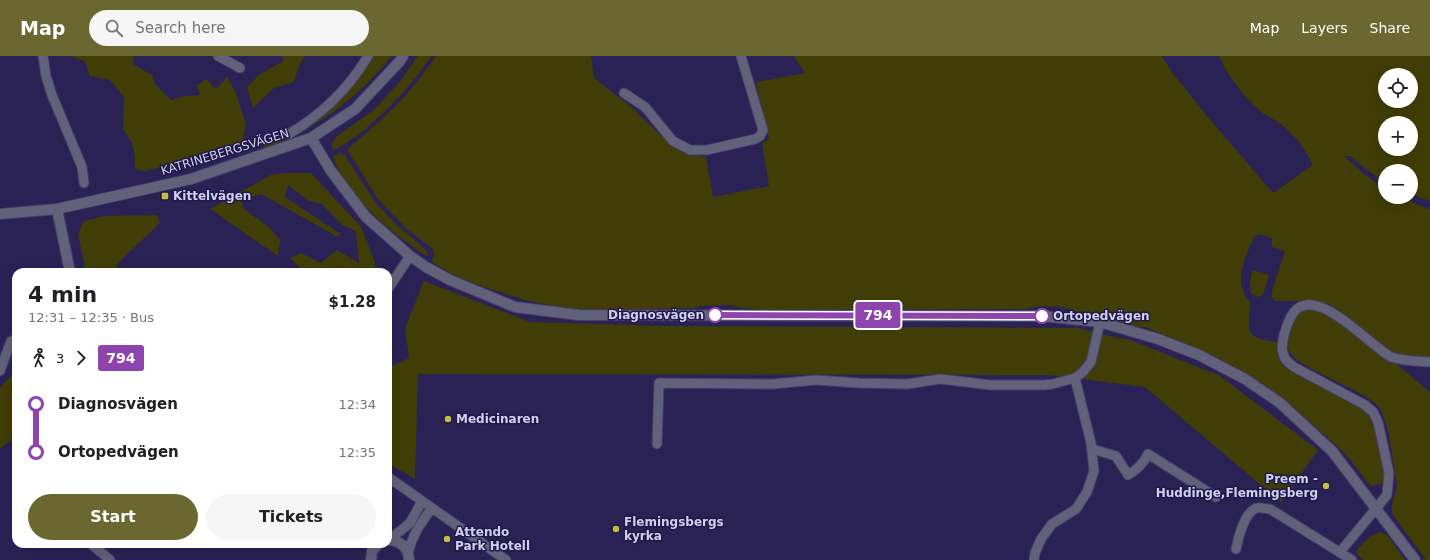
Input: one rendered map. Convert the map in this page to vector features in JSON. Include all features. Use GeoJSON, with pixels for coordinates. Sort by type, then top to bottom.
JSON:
{"type":"FeatureCollection","features":[{"type":"Feature","properties":{"kind":"street"},"geometry":{"type":"LineString","coordinates":[[43,56],[46,76],[52,95],[82,167],[84,183]]}},
{"type":"Feature","properties":{"kind":"street"},"geometry":{"type":"LineString","coordinates":[[218,56],[240,68]]}},
{"type":"Feature","properties":{"kind":"street"},"geometry":{"type":"LineString","coordinates":[[289,134],[330,103],[360,68],[368,56]]}},
{"type":"Feature","properties":{"kind":"street","name":"KATRINEBERGSVÄGEN"},"geometry":{"type":"LineString","coordinates":[[0,214],[57,209],[191,179],[311,138],[355,109],[403,56]]}},
{"type":"Feature","properties":{"kind":"street"},"geometry":{"type":"LineString","coordinates":[[624,93],[645,106],[673,141],[690,150],[706,150],[755,139],[760,136],[763,130],[741,56]]}},
{"type":"Feature","properties":{"kind":"street"},"geometry":{"type":"LineString","coordinates":[[311,138],[332,172],[366,217],[410,256],[426,267],[450,280],[515,307],[579,315],[1041,316],[1100,322],[1158,339],[1199,356],[1244,379],[1280,403],[1332,451],[1415,560]]}},
{"type":"Feature","properties":{"kind":"street"},"geometry":{"type":"LineString","coordinates":[[57,209],[69,268]]}},
{"type":"Feature","properties":{"kind":"street"},"geometry":{"type":"LineString","coordinates":[[392,283],[410,256]]}},
{"type":"Feature","properties":{"kind":"street"},"geometry":{"type":"LineString","coordinates":[[1340,552],[1387,495],[1389,472],[1378,422],[1366,405],[1294,367],[1285,360],[1282,352],[1282,344],[1287,322],[1302,306],[1311,304],[1319,306],[1335,315],[1388,356],[1400,359],[1430,362]]}},
{"type":"Feature","properties":{"kind":"street"},"geometry":{"type":"LineString","coordinates":[[657,444],[659,383],[773,384],[816,380],[859,384],[907,384],[940,379],[991,385],[1036,385],[1062,382],[1074,378],[1083,372],[1091,362],[1100,322]]}},
{"type":"Feature","properties":{"kind":"street"},"geometry":{"type":"LineString","coordinates":[[0,371],[12,341]]}},
{"type":"Feature","properties":{"kind":"street"},"geometry":{"type":"LineString","coordinates":[[1034,560],[1041,539],[1052,524],[1076,508],[1087,492],[1094,471],[1092,450],[1074,378]]}},
{"type":"Feature","properties":{"kind":"street"},"geometry":{"type":"LineString","coordinates":[[1092,450],[1116,456],[1128,475],[1136,470],[1148,454],[1216,497]]}},
{"type":"Feature","properties":{"kind":"street"},"geometry":{"type":"LineString","coordinates":[[392,481],[506,560]]}},
{"type":"Feature","properties":{"kind":"street"},"geometry":{"type":"LineString","coordinates":[[392,538],[410,523],[422,501]]}},
{"type":"Feature","properties":{"kind":"street"},"geometry":{"type":"LineString","coordinates":[[410,557],[411,540],[417,528],[432,508]]}},
{"type":"Feature","properties":{"kind":"street"},"geometry":{"type":"LineString","coordinates":[[1236,549],[1241,528],[1253,510],[1262,508],[1270,509],[1352,560]]}},
{"type":"Feature","properties":{"kind":"street"},"geometry":{"type":"LineString","coordinates":[[392,541],[401,543],[410,557]]}},
{"type":"Feature","properties":{"kind":"street"},"geometry":{"type":"LineString","coordinates":[[96,548],[110,560]]}},
{"type":"Feature","properties":{"kind":"street"},"geometry":{"type":"LineString","coordinates":[[371,560],[374,548]]}},
{"type":"Feature","properties":{"kind":"shaded area"},"geometry":{"type":"Polygon","coordinates":[[[73,56],[133,56],[134,65],[152,75],[155,84],[171,100],[185,96],[201,95],[196,86],[206,79],[216,89],[227,77],[235,91],[246,124],[243,141],[218,152],[146,171],[135,169],[135,157],[132,143],[123,129],[124,97],[110,80],[90,76],[85,61],[73,56]]]}},
{"type":"Feature","properties":{"kind":"shaded area"},"geometry":{"type":"Polygon","coordinates":[[[283,56],[305,56],[299,66],[294,82],[274,88],[253,108],[247,87],[260,74],[282,62],[283,56]]]}},
{"type":"Feature","properties":{"kind":"shaded area"},"geometry":{"type":"Polygon","coordinates":[[[373,56],[392,56],[365,86],[334,111],[301,132],[264,149],[263,146],[288,136],[368,63],[373,56]]]}},
{"type":"Feature","properties":{"kind":"shaded area"},"geometry":{"type":"Polygon","coordinates":[[[418,56],[431,56],[400,96],[373,123],[345,144],[332,151],[332,144],[337,136],[375,109],[401,80],[418,56]]]}},
{"type":"Feature","properties":{"kind":"shaded area"},"geometry":{"type":"Polygon","coordinates":[[[436,56],[591,56],[594,78],[629,105],[673,147],[698,156],[706,157],[713,197],[769,186],[762,143],[769,139],[756,82],[805,73],[794,56],[1162,56],[1171,71],[1207,116],[1273,193],[1313,165],[1302,146],[1293,135],[1282,125],[1260,111],[1242,92],[1231,78],[1219,56],[1430,56],[1430,201],[1418,197],[1418,164],[1378,164],[1378,178],[1350,156],[1344,156],[1378,184],[1378,204],[1417,204],[1430,210],[1430,358],[1402,355],[1386,349],[1329,304],[1314,301],[1275,301],[1272,297],[1272,291],[1285,251],[1272,247],[1272,238],[1259,234],[1255,236],[1244,261],[1241,278],[1245,295],[1250,302],[1250,331],[1253,335],[1259,338],[1278,342],[1278,355],[1284,366],[1361,408],[1367,414],[1375,429],[1384,474],[1383,482],[1371,486],[1348,457],[1293,407],[1271,390],[1233,366],[1209,354],[1145,327],[1116,327],[1113,319],[1085,314],[1062,307],[1042,306],[1025,309],[760,310],[735,307],[731,305],[701,306],[695,308],[589,310],[553,306],[525,300],[455,276],[432,262],[434,255],[433,249],[408,230],[378,199],[348,151],[352,145],[376,125],[408,93],[436,56]]]}},
{"type":"Feature","properties":{"kind":"shaded area"},"geometry":{"type":"Polygon","coordinates":[[[340,153],[344,154],[376,203],[398,226],[426,250],[429,255],[428,256],[398,236],[358,199],[347,185],[333,156],[340,153]]]}},
{"type":"Feature","properties":{"kind":"shaded area"},"geometry":{"type":"Polygon","coordinates":[[[311,173],[361,227],[375,262],[376,268],[300,268],[290,258],[301,253],[321,263],[337,250],[359,263],[356,231],[342,225],[322,204],[309,201],[288,185],[285,197],[342,235],[336,236],[261,194],[241,200],[244,209],[270,228],[280,240],[278,256],[210,209],[271,175],[311,173]]]}},
{"type":"Feature","properties":{"kind":"shaded area"},"geometry":{"type":"Polygon","coordinates":[[[157,215],[160,223],[119,262],[117,268],[85,268],[78,234],[84,221],[105,216],[157,215]]]}},
{"type":"Feature","properties":{"kind":"shaded area"},"geometry":{"type":"Polygon","coordinates":[[[1252,270],[1269,275],[1263,295],[1257,297],[1251,293],[1250,282],[1252,270]]]}},
{"type":"Feature","properties":{"kind":"shaded area"},"geometry":{"type":"Polygon","coordinates":[[[424,281],[530,322],[668,326],[1078,328],[1113,337],[1128,339],[1220,376],[1318,450],[1281,502],[1145,387],[1050,375],[418,374],[415,479],[392,465],[392,366],[409,358],[405,328],[424,281]]]}},
{"type":"Feature","properties":{"kind":"shaded area"},"geometry":{"type":"Polygon","coordinates":[[[1306,307],[1314,307],[1341,322],[1394,362],[1430,392],[1430,560],[1426,560],[1393,515],[1392,507],[1397,482],[1388,431],[1382,412],[1378,406],[1358,392],[1302,363],[1293,356],[1288,349],[1287,344],[1293,320],[1299,312],[1306,307]]]}},
{"type":"Feature","properties":{"kind":"shaded area"},"geometry":{"type":"Polygon","coordinates":[[[12,374],[12,439],[0,449],[0,388],[12,374]]]}},
{"type":"Feature","properties":{"kind":"shaded area"},"geometry":{"type":"Polygon","coordinates":[[[1380,532],[1387,535],[1405,560],[1363,560],[1356,552],[1369,538],[1380,532]]]}},
{"type":"Feature","properties":{"kind":"bus line","name":"794"},"geometry":{"type":"LineString","coordinates":[[715,315],[1042,316]]}},
{"type":"Feature","properties":{"kind":"place","name":"Kittelvägen"},"geometry":{"type":"Point","coordinates":[165,196]}},
{"type":"Feature","properties":{"kind":"place","name":"Diagnosvägen"},"geometry":{"type":"Point","coordinates":[715,315]}},
{"type":"Feature","properties":{"kind":"place","name":"Ortopedvägen"},"geometry":{"type":"Point","coordinates":[1042,316]}},
{"type":"Feature","properties":{"kind":"place","name":"Medicinaren"},"geometry":{"type":"Point","coordinates":[448,419]}},
{"type":"Feature","properties":{"kind":"place","name":"Preem - Huddinge,Flemingsberg"},"geometry":{"type":"Point","coordinates":[1326,486]}},
{"type":"Feature","properties":{"kind":"place","name":"Flemingsbergs kyrka"},"geometry":{"type":"Point","coordinates":[616,529]}},
{"type":"Feature","properties":{"kind":"place","name":"Attendo Park Hotell"},"geometry":{"type":"Point","coordinates":[447,539]}}]}
